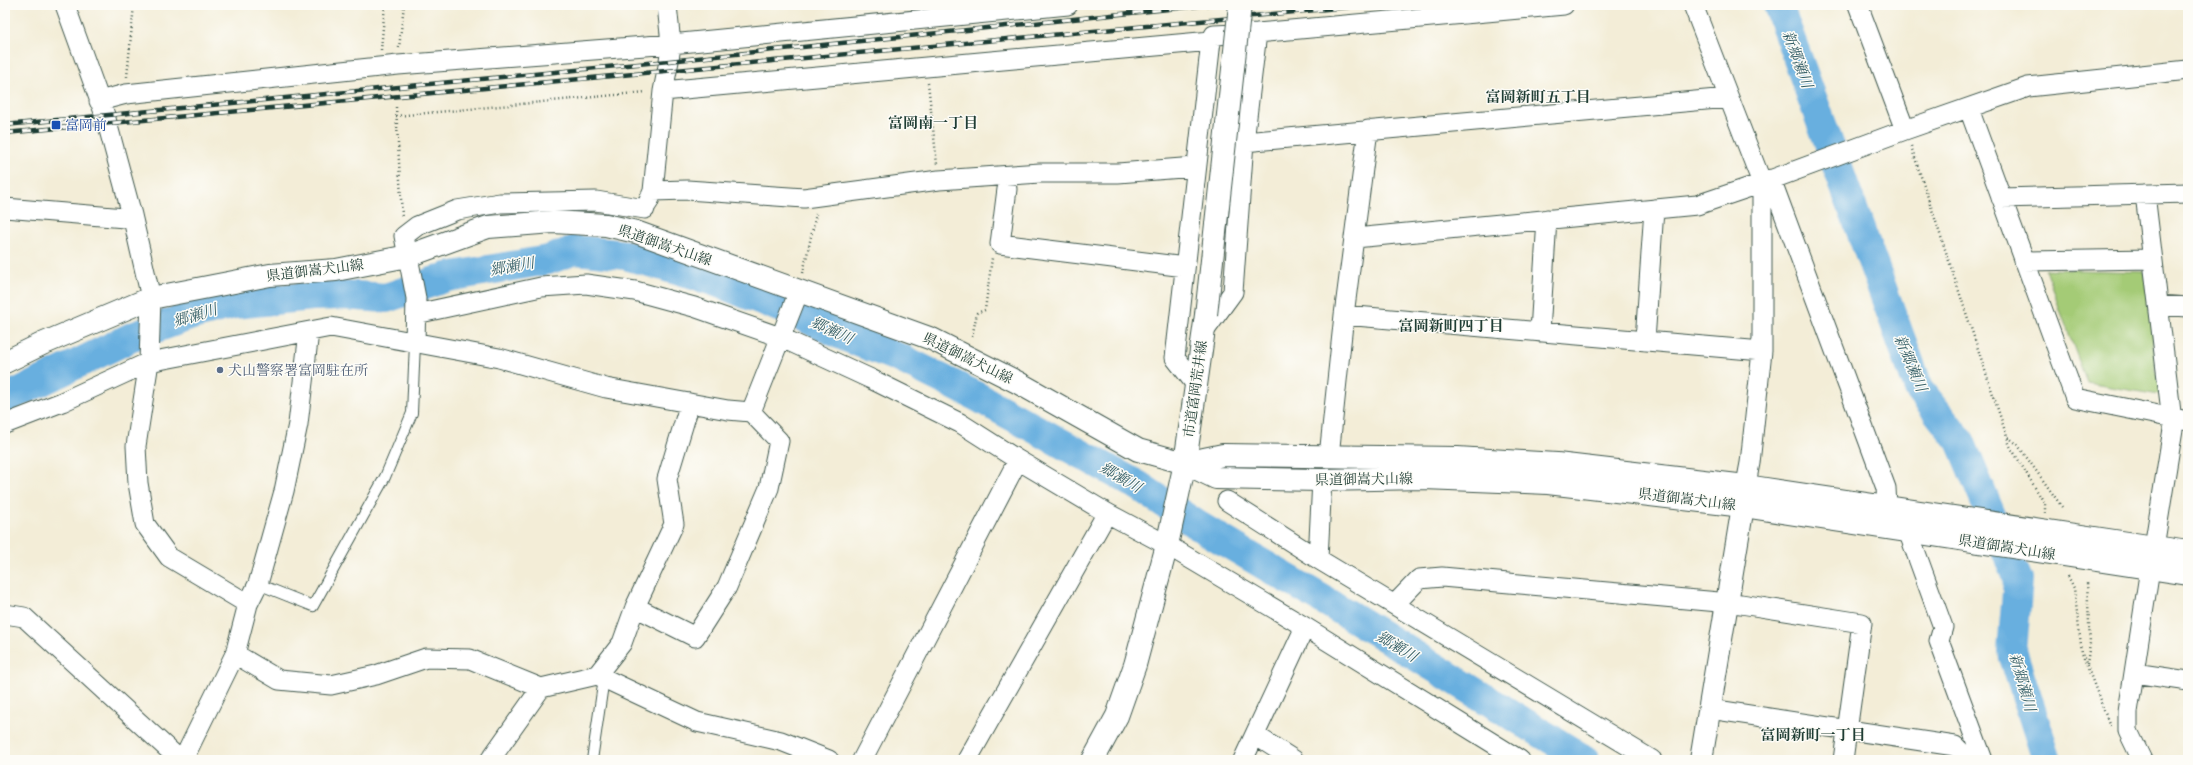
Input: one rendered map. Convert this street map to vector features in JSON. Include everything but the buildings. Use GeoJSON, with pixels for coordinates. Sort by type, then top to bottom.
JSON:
{"type":"FeatureCollection","features":[{"type":"Feature","properties":{"kind":"main road","name":"市道富岡荒井線"},"geometry":{"type":"LineString","coordinates":[[1092,760],[1117,716],[1135,665],[1167,545],[1185,463],[1189,424],[1197,386],[1205,324],[1240,5]]}},
{"type":"Feature","properties":{"kind":"main road","name":"県道御嵩犬山線"},"geometry":{"type":"LineString","coordinates":[[5,362],[42,344],[151,298],[270,275],[336,270],[406,246],[488,228],[553,222],[606,225],[636,232],[932,339],[1017,382],[1138,450],[1185,463],[1216,478],[1322,480],[1424,478],[1548,483],[1887,506],[1920,511],[2046,523],[2154,547],[2188,552]]}},
{"type":"Feature","properties":{"kind":"main road","name":"県道御嵩犬山線"},"geometry":{"type":"LineString","coordinates":[[1185,463],[1223,455],[1457,458],[1557,464],[1744,496],[1914,532],[2188,574]]}},
{"type":"Feature","properties":{"kind":"main road"},"geometry":{"type":"LineString","coordinates":[[1700,760],[1728,603],[1744,496]]}},
{"type":"Feature","properties":{"kind":"street"},"geometry":{"type":"LineString","coordinates":[[65,5],[99,101],[132,215],[151,298],[149,362],[136,446],[138,483],[145,524],[169,556],[248,604]]}},
{"type":"Feature","properties":{"kind":"street"},"geometry":{"type":"LineString","coordinates":[[636,232],[653,191],[663,91],[668,71],[671,44],[667,5]]}},
{"type":"Feature","properties":{"kind":"street"},"geometry":{"type":"LineString","coordinates":[[99,101],[126,94],[398,65],[671,44],[1068,5]]}},
{"type":"Feature","properties":{"kind":"street"},"geometry":{"type":"LineString","coordinates":[[1197,386],[1175,358],[1211,42],[1214,35],[1257,33],[1564,5]]}},
{"type":"Feature","properties":{"kind":"street"},"geometry":{"type":"LineString","coordinates":[[1693,5],[1728,98],[1766,181],[1886,488],[1887,506]]}},
{"type":"Feature","properties":{"kind":"street"},"geometry":{"type":"LineString","coordinates":[[1858,5],[1906,130]]}},
{"type":"Feature","properties":{"kind":"street"},"geometry":{"type":"LineString","coordinates":[[1205,324],[1232,292],[1244,142],[1257,33]]}},
{"type":"Feature","properties":{"kind":"street"},"geometry":{"type":"LineString","coordinates":[[663,91],[1211,42]]}},
{"type":"Feature","properties":{"kind":"street"},"geometry":{"type":"LineString","coordinates":[[1356,238],[1697,205],[2028,87],[2188,70]]}},
{"type":"Feature","properties":{"kind":"street"},"geometry":{"type":"LineString","coordinates":[[1244,142],[1728,98]]}},
{"type":"Feature","properties":{"kind":"street"},"geometry":{"type":"LineString","coordinates":[[1969,109],[2075,398],[2180,420]]}},
{"type":"Feature","properties":{"kind":"street"},"geometry":{"type":"LineString","coordinates":[[1329,456],[1344,315],[1356,238],[1368,130]]}},
{"type":"Feature","properties":{"kind":"street"},"geometry":{"type":"LineString","coordinates":[[653,191],[687,190],[804,198],[939,180],[1040,173],[1118,173],[1196,167]]}},
{"type":"Feature","properties":{"kind":"street"},"geometry":{"type":"LineString","coordinates":[[1744,496],[1762,351],[1766,181]]}},
{"type":"Feature","properties":{"kind":"street"},"geometry":{"type":"LineString","coordinates":[[1007,188],[1000,244],[1185,267]]}},
{"type":"Feature","properties":{"kind":"street"},"geometry":{"type":"LineString","coordinates":[[2001,198],[2188,193]]}},
{"type":"Feature","properties":{"kind":"street"},"geometry":{"type":"LineString","coordinates":[[2145,194],[2158,305],[2180,420],[2173,429],[2154,547]]}},
{"type":"Feature","properties":{"kind":"street"},"geometry":{"type":"LineString","coordinates":[[416,343],[416,306],[406,246],[417,226],[457,210],[500,203],[596,201],[645,209]]}},
{"type":"Feature","properties":{"kind":"street"},"geometry":{"type":"LineString","coordinates":[[5,208],[125,218],[132,215]]}},
{"type":"Feature","properties":{"kind":"street"},"geometry":{"type":"LineString","coordinates":[[1644,341],[1654,209]]}},
{"type":"Feature","properties":{"kind":"street"},"geometry":{"type":"LineString","coordinates":[[1540,332],[1547,219]]}},
{"type":"Feature","properties":{"kind":"street"},"geometry":{"type":"LineString","coordinates":[[2024,261],[2152,259]]}},
{"type":"Feature","properties":{"kind":"street"},"geometry":{"type":"LineString","coordinates":[[416,306],[541,287],[586,284],[635,291],[694,307],[780,337],[871,379],[960,423],[1107,514],[1167,545],[1305,627],[1511,758]]}},
{"type":"Feature","properties":{"kind":"street"},"geometry":{"type":"LineString","coordinates":[[751,412],[799,291]]}},
{"type":"Feature","properties":{"kind":"street"},"geometry":{"type":"LineString","coordinates":[[2158,305],[2188,306]]}},
{"type":"Feature","properties":{"kind":"street"},"geometry":{"type":"LineString","coordinates":[[1344,315],[1762,351]]}},
{"type":"Feature","properties":{"kind":"street"},"geometry":{"type":"LineString","coordinates":[[5,424],[62,402],[149,362],[331,327],[499,358],[606,388],[728,410],[751,412],[779,441],[769,488],[727,587],[695,637],[635,607]]}},
{"type":"Feature","properties":{"kind":"street"},"geometry":{"type":"LineString","coordinates":[[5,614],[24,617],[182,760],[235,654],[248,604],[258,584],[284,491],[298,424],[309,332]]}},
{"type":"Feature","properties":{"kind":"street"},"geometry":{"type":"LineString","coordinates":[[600,677],[622,643],[635,607],[674,524],[667,479],[690,403]]}},
{"type":"Feature","properties":{"kind":"street"},"geometry":{"type":"LineString","coordinates":[[862,760],[1018,460]]}},
{"type":"Feature","properties":{"kind":"street"},"geometry":{"type":"LineString","coordinates":[[1318,558],[1322,480]]}},
{"type":"Feature","properties":{"kind":"street"},"geometry":{"type":"LineString","coordinates":[[1227,500],[1318,558],[1652,760]]}},
{"type":"Feature","properties":{"kind":"street"},"geometry":{"type":"LineString","coordinates":[[967,760],[1107,514]]}},
{"type":"Feature","properties":{"kind":"street"},"geometry":{"type":"LineString","coordinates":[[1914,532],[1943,627],[1939,641],[1983,760]]}},
{"type":"Feature","properties":{"kind":"street"},"geometry":{"type":"LineString","coordinates":[[2142,760],[2128,731],[2128,712],[2150,568]]}},
{"type":"Feature","properties":{"kind":"street"},"geometry":{"type":"LineString","coordinates":[[1396,604],[1419,578],[1442,577],[1728,603],[1862,623],[1843,760]]}},
{"type":"Feature","properties":{"kind":"street"},"geometry":{"type":"LineString","coordinates":[[1243,760],[1305,627]]}},
{"type":"Feature","properties":{"kind":"street"},"geometry":{"type":"LineString","coordinates":[[235,654],[279,680],[331,685],[376,675],[426,658],[470,660],[541,688],[600,677],[696,722],[781,741],[829,760]]}},
{"type":"Feature","properties":{"kind":"street"},"geometry":{"type":"LineString","coordinates":[[2134,673],[2188,681]]}},
{"type":"Feature","properties":{"kind":"street"},"geometry":{"type":"LineString","coordinates":[[490,760],[541,688]]}},
{"type":"Feature","properties":{"kind":"street"},"geometry":{"type":"LineString","coordinates":[[1710,709],[1956,746],[1963,754],[1965,760]]}},
{"type":"Feature","properties":{"kind":"street"},"geometry":{"type":"LineString","coordinates":[[1255,735],[1294,760]]}},
{"type":"Feature","properties":{"kind":"lane"},"geometry":{"type":"LineString","coordinates":[[258,584],[313,606],[385,477],[412,413],[416,343]]}},
{"type":"Feature","properties":{"kind":"lane"},"geometry":{"type":"LineString","coordinates":[[592,760],[600,677]]}},
{"type":"Feature","properties":{"kind":"path"},"geometry":{"type":"LineString","coordinates":[[126,94],[134,5]]}},
{"type":"Feature","properties":{"kind":"path"},"geometry":{"type":"LineString","coordinates":[[379,67],[385,5]]}},
{"type":"Feature","properties":{"kind":"path"},"geometry":{"type":"LineString","coordinates":[[398,65],[404,5]]}},
{"type":"Feature","properties":{"kind":"path"},"geometry":{"type":"LineString","coordinates":[[926,67],[939,180]]}},
{"type":"Feature","properties":{"kind":"path"},"geometry":{"type":"LineString","coordinates":[[396,116],[663,91]]}},
{"type":"Feature","properties":{"kind":"path"},"geometry":{"type":"LineString","coordinates":[[396,107],[406,246]]}},
{"type":"Feature","properties":{"kind":"path"},"geometry":{"type":"LineString","coordinates":[[1906,130],[2010,446],[2045,504],[2046,523]]}},
{"type":"Feature","properties":{"kind":"path"},"geometry":{"type":"LineString","coordinates":[[799,291],[817,209]]}},
{"type":"Feature","properties":{"kind":"path"},"geometry":{"type":"LineString","coordinates":[[969,358],[977,314],[984,310],[993,248],[1000,244]]}},
{"type":"Feature","properties":{"kind":"path"},"geometry":{"type":"LineString","coordinates":[[2007,436],[2017,444],[2062,507]]}},
{"type":"Feature","properties":{"kind":"path"},"geometry":{"type":"LineString","coordinates":[[2066,570],[2074,588],[2082,653],[2111,730]]}},
{"type":"Feature","properties":{"kind":"path"},"geometry":{"type":"LineString","coordinates":[[2086,664],[2090,643],[2087,582]]}},
{"type":"Feature","properties":{"kind":"green space"},"geometry":{"type":"Polygon","coordinates":[[[2045,269],[2145,272],[2159,395],[2087,383],[2045,269]]]}},
{"type":"Feature","properties":{"kind":"waterway","name":"新郷瀬川"},"geometry":{"type":"LineString","coordinates":[[1778,5],[1919,389],[1960,441],[2018,580],[2012,651],[2047,760]]}},
{"type":"Feature","properties":{"kind":"waterway","name":"郷瀬川"},"geometry":{"type":"LineString","coordinates":[[5,399],[132,337],[192,315],[234,304],[312,296],[342,295],[386,298],[447,277],[548,260],[575,250],[626,255],[714,281],[794,313],[846,337],[902,359],[976,396],[1139,486],[1197,525],[1359,621],[1585,760]]}},
{"type":"Feature","properties":{"kind":"railway"},"geometry":{"type":"LineString","coordinates":[[5,125],[669,61],[1207,5]]}},
{"type":"Feature","properties":{"kind":"railway"},"geometry":{"type":"LineString","coordinates":[[5,133],[1370,5]]}},
{"type":"Feature","properties":{"kind":"place","name":"富岡前"},"geometry":{"type":"Point","coordinates":[56,125]}},
{"type":"Feature","properties":{"kind":"place","name":"犬山警察署富岡駐在所"},"geometry":{"type":"Point","coordinates":[220,370]}},
{"type":"Feature","properties":{"kind":"district","name":"富岡新町五丁目"},"geometry":{"type":"Point","coordinates":[1538,96]}},
{"type":"Feature","properties":{"kind":"district","name":"富岡南一丁目"},"geometry":{"type":"Point","coordinates":[933,122]}},
{"type":"Feature","properties":{"kind":"district","name":"富岡新町四丁目"},"geometry":{"type":"Point","coordinates":[1451,325]}},
{"type":"Feature","properties":{"kind":"district","name":"富岡新町一丁目"},"geometry":{"type":"Point","coordinates":[1813,734]}}]}
